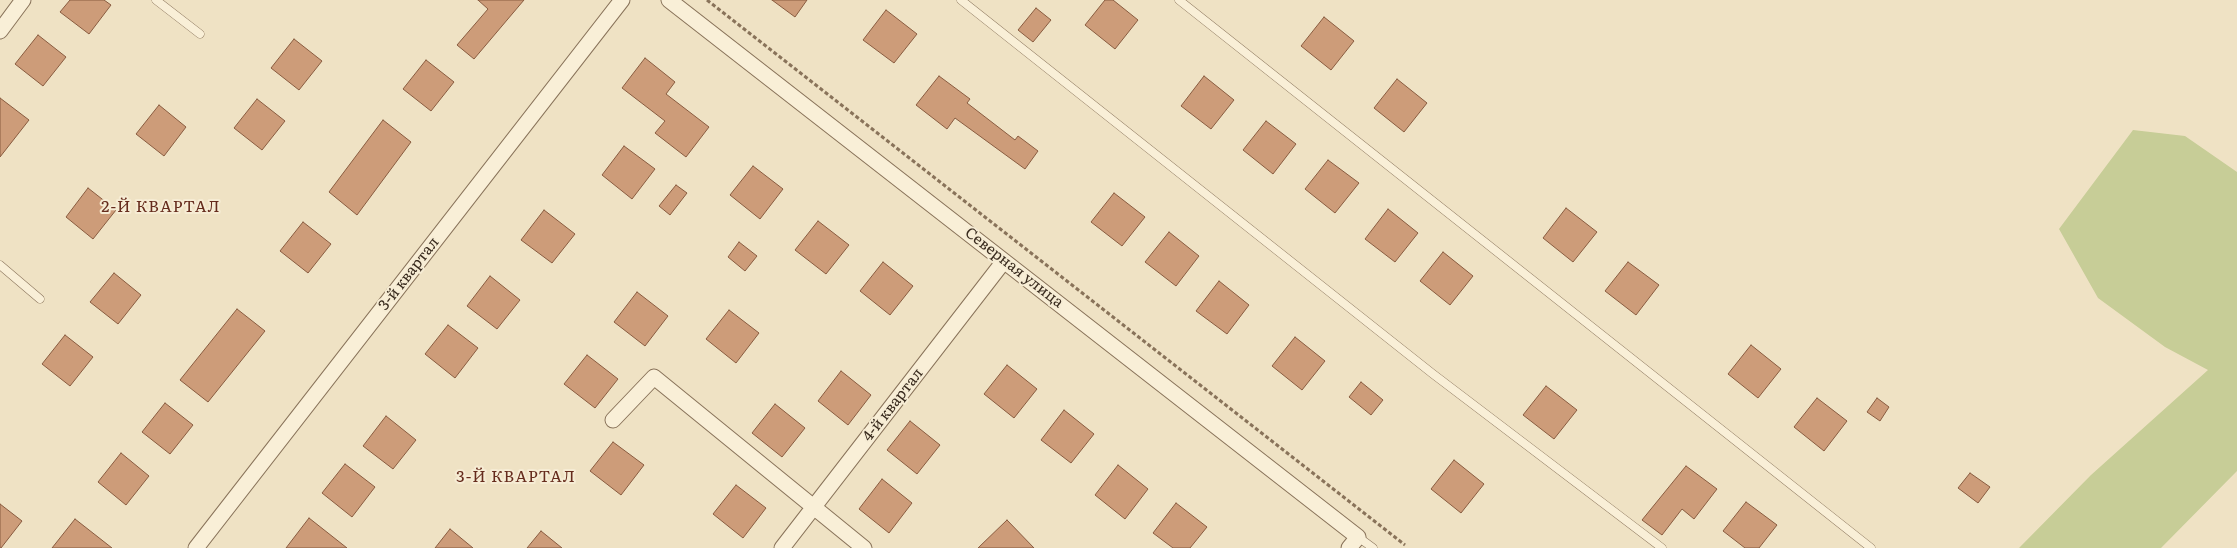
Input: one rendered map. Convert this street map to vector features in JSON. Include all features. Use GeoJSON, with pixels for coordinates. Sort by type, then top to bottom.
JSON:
{"type":"FeatureCollection","features":[{"type":"Feature","properties":{"kind":"street"},"geometry":{"type":"LineString","coordinates":[[0,31],[24,0]]}},
{"type":"Feature","properties":{"kind":"street","name":"3-й квартал"},"geometry":{"type":"LineString","coordinates":[[196,548],[622,0]]}},
{"type":"Feature","properties":{"kind":"street","name":"Северная улица"},"geometry":{"type":"LineString","coordinates":[[669,0],[1004,261],[1354,542]]}},
{"type":"Feature","properties":{"kind":"street","name":"4-й квартал"},"geometry":{"type":"LineString","coordinates":[[782,548],[1004,261]]}},
{"type":"Feature","properties":{"kind":"street"},"geometry":{"type":"LineString","coordinates":[[613,420],[654,377],[813,509],[864,548]]}},
{"type":"Feature","properties":{"kind":"lane"},"geometry":{"type":"LineString","coordinates":[[156,0],[200,34]]}},
{"type":"Feature","properties":{"kind":"lane"},"geometry":{"type":"LineString","coordinates":[[961,0],[1433,374],[1662,548]]}},
{"type":"Feature","properties":{"kind":"lane"},"geometry":{"type":"LineString","coordinates":[[1179,0],[1871,548]]}},
{"type":"Feature","properties":{"kind":"lane"},"geometry":{"type":"LineString","coordinates":[[0,266],[40,299]]}},
{"type":"Feature","properties":{"kind":"lane"},"geometry":{"type":"LineString","coordinates":[[1354,542],[1373,548]]}},
{"type":"Feature","properties":{"kind":"path"},"geometry":{"type":"LineString","coordinates":[[707,0],[1405,545]]}},
{"type":"Feature","properties":{"kind":"green space"},"geometry":{"type":"Polygon","coordinates":[[[2133,130],[2185,136],[2237,172],[2237,471],[2161,548],[2019,548],[2091,475],[2208,370],[2165,347],[2098,298],[2059,229],[2133,130]]]}},
{"type":"Feature","properties":{"kind":"building"},"geometry":{"type":"Polygon","coordinates":[[[70,0],[104,0],[111,5],[89,34],[60,12],[70,0]]]}},
{"type":"Feature","properties":{"kind":"building"},"geometry":{"type":"Polygon","coordinates":[[[478,0],[524,0],[474,59],[457,45],[488,9],[478,0]]]}},
{"type":"Feature","properties":{"kind":"building"},"geometry":{"type":"Polygon","coordinates":[[[772,0],[807,0],[795,17],[772,0]]]}},
{"type":"Feature","properties":{"kind":"building"},"geometry":{"type":"Polygon","coordinates":[[[1105,0],[1113,0],[1138,20],[1115,49],[1085,25],[1105,0]]]}},
{"type":"Feature","properties":{"kind":"building"},"geometry":{"type":"Polygon","coordinates":[[[1036,8],[1051,20],[1033,42],[1018,30],[1036,8]]]}},
{"type":"Feature","properties":{"kind":"building"},"geometry":{"type":"Polygon","coordinates":[[[886,10],[917,34],[894,63],[863,40],[886,10]]]}},
{"type":"Feature","properties":{"kind":"building"},"geometry":{"type":"Polygon","coordinates":[[[1324,17],[1354,41],[1331,70],[1301,46],[1324,17]]]}},
{"type":"Feature","properties":{"kind":"building"},"geometry":{"type":"Polygon","coordinates":[[[38,35],[66,57],[43,86],[15,64],[38,35]]]}},
{"type":"Feature","properties":{"kind":"building"},"geometry":{"type":"Polygon","coordinates":[[[294,39],[322,61],[299,90],[271,68],[294,39]]]}},
{"type":"Feature","properties":{"kind":"building"},"geometry":{"type":"Polygon","coordinates":[[[645,58],[675,82],[666,94],[709,127],[686,157],[655,133],[665,121],[622,88],[645,58]]]}},
{"type":"Feature","properties":{"kind":"building"},"geometry":{"type":"Polygon","coordinates":[[[426,60],[454,82],[431,111],[403,89],[426,60]]]}},
{"type":"Feature","properties":{"kind":"building"},"geometry":{"type":"Polygon","coordinates":[[[939,76],[970,99],[967,103],[1015,140],[1018,136],[1038,151],[1025,169],[955,118],[947,129],[916,105],[939,76]]]}},
{"type":"Feature","properties":{"kind":"building"},"geometry":{"type":"Polygon","coordinates":[[[1204,76],[1234,100],[1211,129],[1181,106],[1204,76]]]}},
{"type":"Feature","properties":{"kind":"building"},"geometry":{"type":"Polygon","coordinates":[[[1397,79],[1427,103],[1404,132],[1374,108],[1397,79]]]}},
{"type":"Feature","properties":{"kind":"building"},"geometry":{"type":"Polygon","coordinates":[[[0,98],[29,120],[0,157],[0,98]]]}},
{"type":"Feature","properties":{"kind":"building"},"geometry":{"type":"Polygon","coordinates":[[[257,99],[285,121],[262,150],[234,128],[257,99]]]}},
{"type":"Feature","properties":{"kind":"building"},"geometry":{"type":"Polygon","coordinates":[[[159,105],[186,127],[164,156],[136,134],[159,105]]]}},
{"type":"Feature","properties":{"kind":"building"},"geometry":{"type":"Polygon","coordinates":[[[383,120],[411,142],[357,215],[329,192],[383,120]]]}},
{"type":"Feature","properties":{"kind":"building"},"geometry":{"type":"Polygon","coordinates":[[[1266,121],[1296,144],[1273,174],[1243,150],[1266,121]]]}},
{"type":"Feature","properties":{"kind":"building"},"geometry":{"type":"Polygon","coordinates":[[[624,146],[655,169],[632,199],[602,175],[624,146]]]}},
{"type":"Feature","properties":{"kind":"building"},"geometry":{"type":"Polygon","coordinates":[[[1328,160],[1359,183],[1335,213],[1305,189],[1328,160]]]}},
{"type":"Feature","properties":{"kind":"building"},"geometry":{"type":"Polygon","coordinates":[[[753,166],[783,189],[760,219],[730,195],[753,166]]]}},
{"type":"Feature","properties":{"kind":"building"},"geometry":{"type":"Polygon","coordinates":[[[676,185],[687,193],[670,215],[659,206],[676,185]]]}},
{"type":"Feature","properties":{"kind":"building"},"geometry":{"type":"Polygon","coordinates":[[[88,188],[116,210],[93,239],[66,217],[88,188]]]}},
{"type":"Feature","properties":{"kind":"building"},"geometry":{"type":"Polygon","coordinates":[[[1114,193],[1145,217],[1122,246],[1091,222],[1114,193]]]}},
{"type":"Feature","properties":{"kind":"building"},"geometry":{"type":"Polygon","coordinates":[[[1566,208],[1597,232],[1573,262],[1543,238],[1566,208]]]}},
{"type":"Feature","properties":{"kind":"building"},"geometry":{"type":"Polygon","coordinates":[[[1388,209],[1418,233],[1395,262],[1365,239],[1388,209]]]}},
{"type":"Feature","properties":{"kind":"building"},"geometry":{"type":"Polygon","coordinates":[[[544,210],[575,234],[552,263],[521,240],[544,210]]]}},
{"type":"Feature","properties":{"kind":"building"},"geometry":{"type":"Polygon","coordinates":[[[818,221],[849,245],[826,274],[795,250],[818,221]]]}},
{"type":"Feature","properties":{"kind":"building"},"geometry":{"type":"Polygon","coordinates":[[[303,222],[331,244],[308,273],[280,251],[303,222]]]}},
{"type":"Feature","properties":{"kind":"building"},"geometry":{"type":"Polygon","coordinates":[[[1169,232],[1199,256],[1176,286],[1145,262],[1169,232]]]}},
{"type":"Feature","properties":{"kind":"building"},"geometry":{"type":"Polygon","coordinates":[[[739,242],[757,256],[745,271],[728,257],[739,242]]]}},
{"type":"Feature","properties":{"kind":"building"},"geometry":{"type":"Polygon","coordinates":[[[1443,252],[1473,276],[1450,305],[1420,281],[1443,252]]]}},
{"type":"Feature","properties":{"kind":"building"},"geometry":{"type":"Polygon","coordinates":[[[883,262],[913,286],[890,315],[860,291],[883,262]]]}},
{"type":"Feature","properties":{"kind":"building"},"geometry":{"type":"Polygon","coordinates":[[[1628,262],[1659,285],[1636,315],[1605,291],[1628,262]]]}},
{"type":"Feature","properties":{"kind":"building"},"geometry":{"type":"Polygon","coordinates":[[[114,273],[141,295],[118,324],[90,302],[114,273]]]}},
{"type":"Feature","properties":{"kind":"building"},"geometry":{"type":"Polygon","coordinates":[[[490,276],[520,300],[497,329],[467,306],[490,276]]]}},
{"type":"Feature","properties":{"kind":"building"},"geometry":{"type":"Polygon","coordinates":[[[1219,281],[1249,305],[1227,334],[1196,311],[1219,281]]]}},
{"type":"Feature","properties":{"kind":"building"},"geometry":{"type":"Polygon","coordinates":[[[637,292],[668,316],[645,346],[614,322],[637,292]]]}},
{"type":"Feature","properties":{"kind":"building"},"geometry":{"type":"Polygon","coordinates":[[[237,309],[265,331],[208,402],[180,380],[237,309]]]}},
{"type":"Feature","properties":{"kind":"building"},"geometry":{"type":"Polygon","coordinates":[[[729,310],[759,333],[736,363],[706,339],[729,310]]]}},
{"type":"Feature","properties":{"kind":"building"},"geometry":{"type":"Polygon","coordinates":[[[448,325],[478,348],[455,378],[425,354],[448,325]]]}},
{"type":"Feature","properties":{"kind":"building"},"geometry":{"type":"Polygon","coordinates":[[[65,335],[93,357],[70,386],[42,364],[65,335]]]}},
{"type":"Feature","properties":{"kind":"building"},"geometry":{"type":"Polygon","coordinates":[[[1295,337],[1325,361],[1302,390],[1272,366],[1295,337]]]}},
{"type":"Feature","properties":{"kind":"building"},"geometry":{"type":"Polygon","coordinates":[[[1751,345],[1781,369],[1758,398],[1728,374],[1751,345]]]}},
{"type":"Feature","properties":{"kind":"building"},"geometry":{"type":"Polygon","coordinates":[[[587,355],[618,379],[595,408],[564,384],[587,355]]]}},
{"type":"Feature","properties":{"kind":"building"},"geometry":{"type":"Polygon","coordinates":[[[1007,365],[1037,389],[1014,418],[984,394],[1007,365]]]}},
{"type":"Feature","properties":{"kind":"building"},"geometry":{"type":"Polygon","coordinates":[[[841,371],[871,395],[848,425],[818,401],[841,371]]]}},
{"type":"Feature","properties":{"kind":"building"},"geometry":{"type":"Polygon","coordinates":[[[1361,382],[1383,400],[1371,415],[1349,397],[1361,382]]]}},
{"type":"Feature","properties":{"kind":"building"},"geometry":{"type":"Polygon","coordinates":[[[1546,386],[1577,410],[1554,439],[1523,415],[1546,386]]]}},
{"type":"Feature","properties":{"kind":"building"},"geometry":{"type":"Polygon","coordinates":[[[1817,398],[1847,421],[1824,451],[1794,427],[1817,398]]]}},
{"type":"Feature","properties":{"kind":"building"},"geometry":{"type":"Polygon","coordinates":[[[1877,398],[1889,407],[1880,421],[1867,412],[1877,398]]]}},
{"type":"Feature","properties":{"kind":"building"},"geometry":{"type":"Polygon","coordinates":[[[165,403],[193,425],[170,454],[142,432],[165,403]]]}},
{"type":"Feature","properties":{"kind":"building"},"geometry":{"type":"Polygon","coordinates":[[[775,404],[805,428],[782,457],[752,433],[775,404]]]}},
{"type":"Feature","properties":{"kind":"building"},"geometry":{"type":"Polygon","coordinates":[[[1064,410],[1094,434],[1071,463],[1041,440],[1064,410]]]}},
{"type":"Feature","properties":{"kind":"building"},"geometry":{"type":"Polygon","coordinates":[[[386,416],[416,440],[393,469],[363,446],[386,416]]]}},
{"type":"Feature","properties":{"kind":"building"},"geometry":{"type":"Polygon","coordinates":[[[910,421],[940,445],[917,474],[887,450],[910,421]]]}},
{"type":"Feature","properties":{"kind":"building"},"geometry":{"type":"Polygon","coordinates":[[[613,442],[644,465],[621,495],[590,471],[613,442]]]}},
{"type":"Feature","properties":{"kind":"building"},"geometry":{"type":"Polygon","coordinates":[[[121,453],[149,476],[126,505],[98,482],[121,453]]]}},
{"type":"Feature","properties":{"kind":"building"},"geometry":{"type":"Polygon","coordinates":[[[1454,460],[1484,484],[1461,513],[1431,489],[1454,460]]]}},
{"type":"Feature","properties":{"kind":"building"},"geometry":{"type":"Polygon","coordinates":[[[345,464],[375,487],[352,517],[322,493],[345,464]]]}},
{"type":"Feature","properties":{"kind":"building"},"geometry":{"type":"Polygon","coordinates":[[[1118,465],[1148,489],[1125,519],[1095,495],[1118,465]]]}},
{"type":"Feature","properties":{"kind":"building"},"geometry":{"type":"Polygon","coordinates":[[[1686,466],[1717,489],[1694,519],[1682,509],[1662,535],[1642,520],[1686,466]]]}},
{"type":"Feature","properties":{"kind":"building"},"geometry":{"type":"Polygon","coordinates":[[[1970,473],[1990,487],[1978,503],[1958,488],[1970,473]]]}},
{"type":"Feature","properties":{"kind":"building"},"geometry":{"type":"Polygon","coordinates":[[[882,479],[912,503],[889,533],[859,509],[882,479]]]}},
{"type":"Feature","properties":{"kind":"building"},"geometry":{"type":"Polygon","coordinates":[[[736,485],[766,508],[743,538],[713,514],[736,485]]]}},
{"type":"Feature","properties":{"kind":"building"},"geometry":{"type":"Polygon","coordinates":[[[1746,502],[1777,525],[1759,548],[1745,548],[1723,531],[1746,502]]]}},
{"type":"Feature","properties":{"kind":"building"},"geometry":{"type":"Polygon","coordinates":[[[1176,503],[1207,527],[1190,548],[1173,548],[1153,533],[1176,503]]]}},
{"type":"Feature","properties":{"kind":"building"},"geometry":{"type":"Polygon","coordinates":[[[0,504],[22,521],[1,548],[0,548],[0,504]]]}},
{"type":"Feature","properties":{"kind":"building"},"geometry":{"type":"Polygon","coordinates":[[[309,518],[347,548],[286,548],[309,518]]]}},
{"type":"Feature","properties":{"kind":"building"},"geometry":{"type":"Polygon","coordinates":[[[75,519],[112,548],[52,548],[75,519]]]}},
{"type":"Feature","properties":{"kind":"building"},"geometry":{"type":"Polygon","coordinates":[[[1007,520],[1034,548],[978,548],[1007,520]]]}},
{"type":"Feature","properties":{"kind":"building"},"geometry":{"type":"Polygon","coordinates":[[[450,529],[473,548],[435,548],[450,529]]]}},
{"type":"Feature","properties":{"kind":"building"},"geometry":{"type":"Polygon","coordinates":[[[541,531],[562,548],[527,548],[541,531]]]}},
{"type":"Feature","properties":{"kind":"district","name":"2-Й КВАРТАЛ"},"geometry":{"type":"Point","coordinates":[161,207]}},
{"type":"Feature","properties":{"kind":"district","name":"3-Й КВАРТАЛ"},"geometry":{"type":"Point","coordinates":[516,477]}}]}
